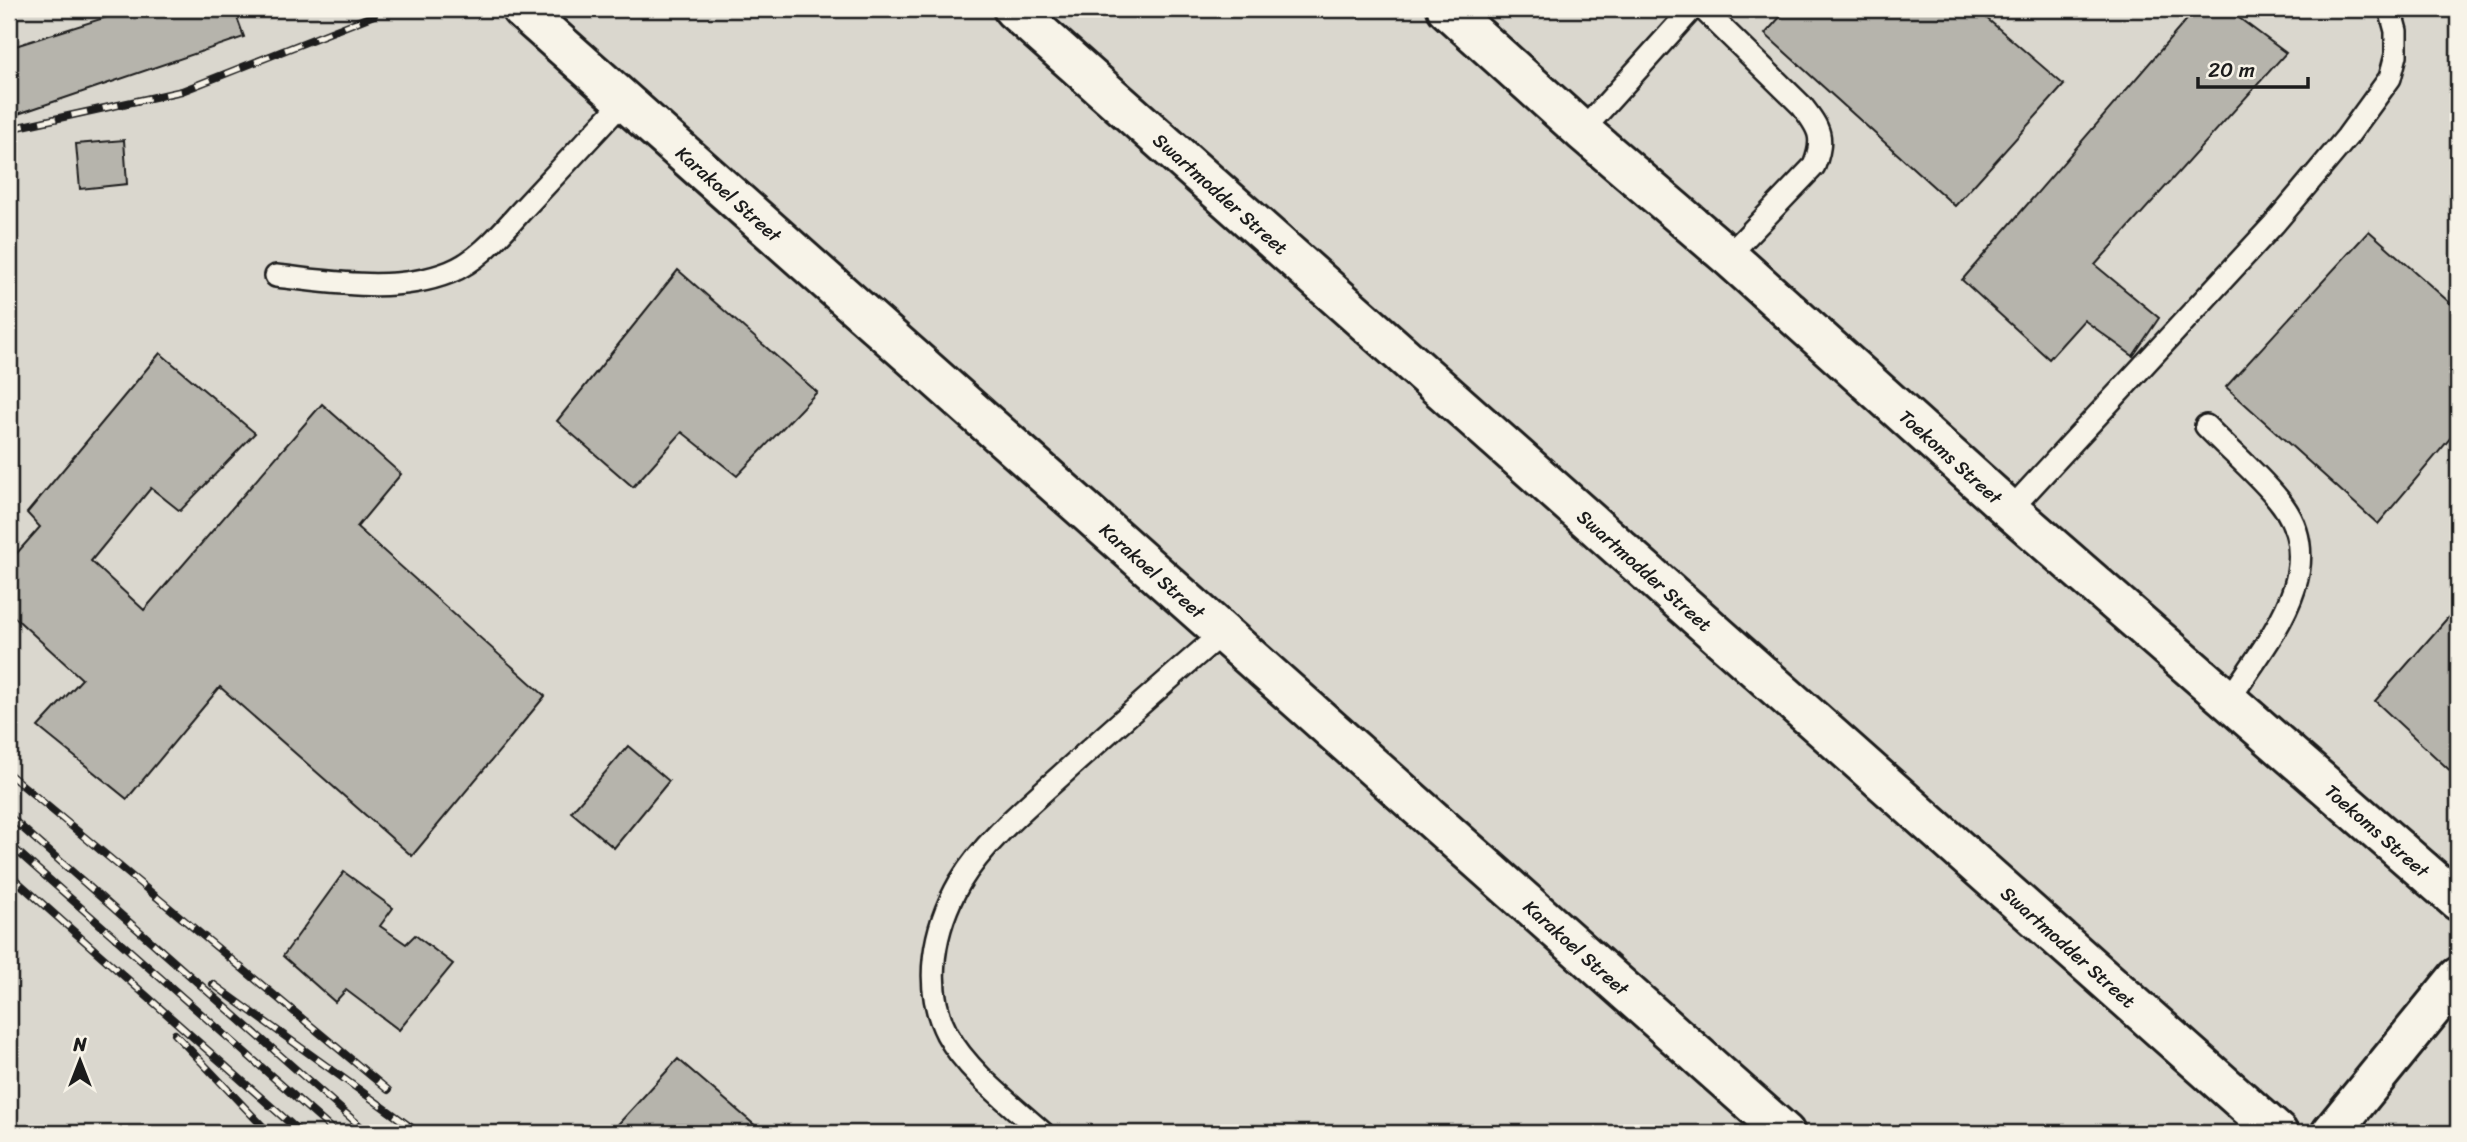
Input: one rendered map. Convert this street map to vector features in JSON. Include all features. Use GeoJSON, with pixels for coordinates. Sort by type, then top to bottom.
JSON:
{"type":"FeatureCollection","features":[{"type":"Feature","properties":{"kind":"street","name":"Karakoel Street"},"geometry":{"type":"LineString","coordinates":[[521,9],[1785,1133]]}},
{"type":"Feature","properties":{"kind":"street","name":"Swartmodder Street"},"geometry":{"type":"LineString","coordinates":[[1013,9],[2277,1133]]}},
{"type":"Feature","properties":{"kind":"street","name":"Toekoms Street"},"geometry":{"type":"LineString","coordinates":[[1447,9],[1582,131],[1728,256],[2010,510],[2458,901]]}},
{"type":"Feature","properties":{"kind":"street"},"geometry":{"type":"LineString","coordinates":[[2331,1133],[2458,977]]}},
{"type":"Feature","properties":{"kind":"lane"},"geometry":{"type":"LineString","coordinates":[[1582,131],[1692,9]]}},
{"type":"Feature","properties":{"kind":"lane"},"geometry":{"type":"LineString","coordinates":[[1703,9],[1802,106],[1815,122],[1821,135],[1820,152],[1814,166],[1728,256]]}},
{"type":"Feature","properties":{"kind":"lane"},"geometry":{"type":"LineString","coordinates":[[2010,510],[2274,224],[2347,137],[2390,78],[2396,54],[2396,31],[2390,9]]}},
{"type":"Feature","properties":{"kind":"lane"},"geometry":{"type":"LineString","coordinates":[[276,276],[354,284],[390,284],[452,272],[484,249],[624,101]]}},
{"type":"Feature","properties":{"kind":"lane"},"geometry":{"type":"LineString","coordinates":[[2206,426],[2279,500],[2294,525],[2301,548],[2300,570],[2284,614],[2228,701]]}},
{"type":"Feature","properties":{"kind":"lane"},"geometry":{"type":"LineString","coordinates":[[1043,1133],[978,1074],[947,1035],[936,1002],[933,974],[936,945],[945,912],[961,880],[985,848],[1053,783],[1222,633]]}},
{"type":"Feature","properties":{"kind":"shaded area"},"geometry":{"type":"Polygon","coordinates":[[[9,9],[2458,9],[2458,1133],[9,1133],[9,9]]]}},
{"type":"Feature","properties":{"kind":"building"},"geometry":{"type":"Polygon","coordinates":[[[125,9],[234,9],[244,37],[9,117],[9,48],[126,11],[125,9]]]}},
{"type":"Feature","properties":{"kind":"building"},"geometry":{"type":"Polygon","coordinates":[[[1787,9],[1976,9],[2064,85],[1955,206],[1765,34],[1787,9]]]}},
{"type":"Feature","properties":{"kind":"building"},"geometry":{"type":"Polygon","coordinates":[[[2196,9],[2227,9],[2286,53],[2095,265],[2159,318],[2133,356],[2084,320],[2049,359],[1962,280],[2196,9]]]}},
{"type":"Feature","properties":{"kind":"building"},"geometry":{"type":"Polygon","coordinates":[[[124,140],[127,184],[80,189],[76,144],[124,140]]]}},
{"type":"Feature","properties":{"kind":"building"},"geometry":{"type":"Polygon","coordinates":[[[2369,231],[2458,310],[2458,429],[2378,524],[2226,387],[2369,231]]]}},
{"type":"Feature","properties":{"kind":"building"},"geometry":{"type":"Polygon","coordinates":[[[678,270],[817,392],[737,476],[682,432],[633,487],[557,421],[678,270]]]}},
{"type":"Feature","properties":{"kind":"building"},"geometry":{"type":"Polygon","coordinates":[[[160,353],[255,433],[180,511],[151,488],[91,561],[144,610],[322,404],[401,474],[357,527],[545,696],[412,856],[220,687],[127,799],[38,727],[82,679],[9,612],[9,562],[40,527],[27,513],[160,353]]]}},
{"type":"Feature","properties":{"kind":"building"},"geometry":{"type":"Polygon","coordinates":[[[2458,606],[2458,778],[2375,701],[2458,606]]]}},
{"type":"Feature","properties":{"kind":"building"},"geometry":{"type":"Polygon","coordinates":[[[628,746],[669,781],[614,848],[571,812],[628,746]]]}},
{"type":"Feature","properties":{"kind":"building"},"geometry":{"type":"Polygon","coordinates":[[[344,872],[393,908],[380,926],[406,944],[415,935],[453,964],[399,1030],[346,990],[335,1002],[283,956],[344,872]]]}},
{"type":"Feature","properties":{"kind":"building"},"geometry":{"type":"Polygon","coordinates":[[[678,1059],[758,1128],[754,1133],[610,1133],[678,1059]]]}},
{"type":"Feature","properties":{"kind":"railway"},"geometry":{"type":"LineString","coordinates":[[9,129],[182,91],[374,15]]}},
{"type":"Feature","properties":{"kind":"railway"},"geometry":{"type":"LineString","coordinates":[[9,774],[388,1090]]}},
{"type":"Feature","properties":{"kind":"railway"},"geometry":{"type":"LineString","coordinates":[[9,816],[368,1133]]}},
{"type":"Feature","properties":{"kind":"railway"},"geometry":{"type":"LineString","coordinates":[[9,844],[336,1133]]}},
{"type":"Feature","properties":{"kind":"railway"},"geometry":{"type":"LineString","coordinates":[[9,874],[301,1133]]}},
{"type":"Feature","properties":{"kind":"railway"},"geometry":{"type":"LineString","coordinates":[[213,984],[419,1133]]}},
{"type":"Feature","properties":{"kind":"railway"},"geometry":{"type":"LineString","coordinates":[[175,1034],[269,1133]]}}]}
